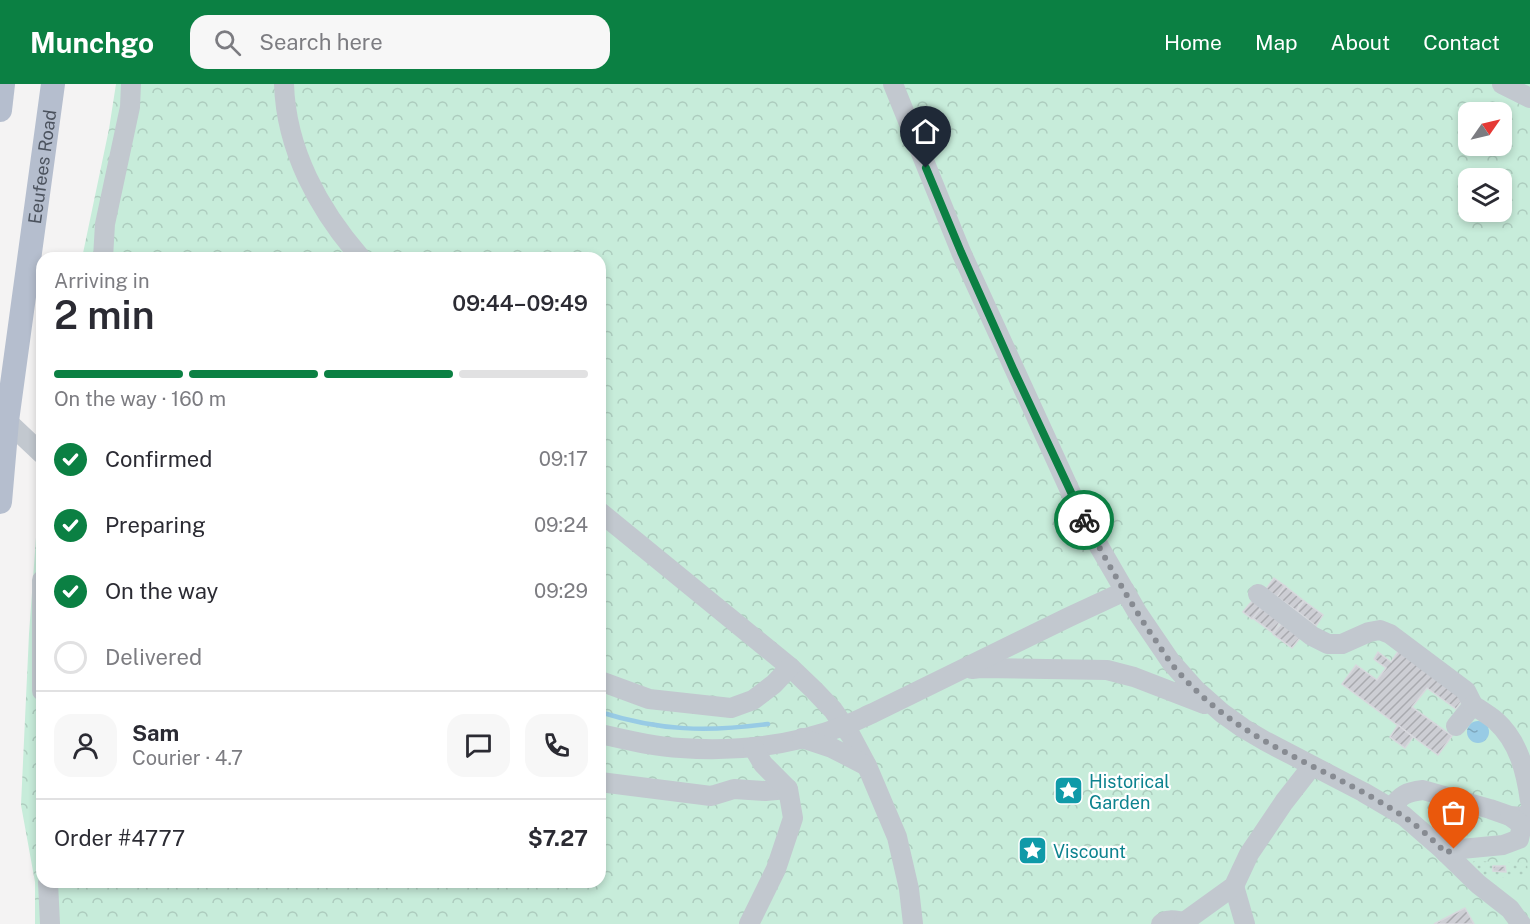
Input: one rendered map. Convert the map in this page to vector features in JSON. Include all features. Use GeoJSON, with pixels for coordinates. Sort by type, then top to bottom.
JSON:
{"type":"FeatureCollection","features":[{"type":"Feature","properties":{"kind":"main road"},"geometry":{"type":"LineString","coordinates":[[0,110],[3,84]]}},
{"type":"Feature","properties":{"kind":"main road","name":"Eeufees Road"},"geometry":{"type":"LineString","coordinates":[[0,502],[4,420],[53,84]]}},
{"type":"Feature","properties":{"kind":"street"},"geometry":{"type":"LineString","coordinates":[[103,252],[105,224],[130,107],[132,84]]}},
{"type":"Feature","properties":{"kind":"street"},"geometry":{"type":"LineString","coordinates":[[284,84],[287,112],[293,136],[309,182],[323,208],[356,252]]}},
{"type":"Feature","properties":{"kind":"street"},"geometry":{"type":"LineString","coordinates":[[893,84],[961,252],[1082,517],[1143,622],[1171,662],[1182,677],[1222,713]]}},
{"type":"Feature","properties":{"kind":"street"},"geometry":{"type":"LineString","coordinates":[[1502,84],[1530,98]]}},
{"type":"Feature","properties":{"kind":"street"},"geometry":{"type":"LineString","coordinates":[[4,420],[36,449]]}},
{"type":"Feature","properties":{"kind":"street"},"geometry":{"type":"LineString","coordinates":[[2,447],[36,454]]}},
{"type":"Feature","properties":{"kind":"street"},"geometry":{"type":"LineString","coordinates":[[606,517],[789,667],[833,710],[851,736],[867,766],[897,837],[909,889],[913,924]]}},
{"type":"Feature","properties":{"kind":"street"},"geometry":{"type":"LineString","coordinates":[[606,735],[647,744],[682,748],[727,749],[802,738],[844,726],[1125,591]]}},
{"type":"Feature","properties":{"kind":"street"},"geometry":{"type":"LineString","coordinates":[[1258,594],[1312,636],[1328,644],[1342,644],[1369,632],[1380,630],[1389,634],[1466,691],[1473,705],[1496,721],[1515,744],[1528,782],[1530,801]]}},
{"type":"Feature","properties":{"kind":"street"},"geometry":{"type":"LineString","coordinates":[[606,683],[649,699],[731,708],[753,700],[774,684],[789,667]]}},
{"type":"Feature","properties":{"kind":"street"},"geometry":{"type":"LineString","coordinates":[[952,674],[980,668],[1107,670],[1134,677],[1199,701],[1391,808],[1424,833],[1478,884],[1510,909],[1521,924]]}},
{"type":"Feature","properties":{"kind":"street"},"geometry":{"type":"LineString","coordinates":[[1456,726],[1473,705]]}},
{"type":"Feature","properties":{"kind":"street"},"geometry":{"type":"LineString","coordinates":[[802,738],[832,748],[867,766]]}},
{"type":"Feature","properties":{"kind":"street"},"geometry":{"type":"LineString","coordinates":[[749,924],[776,869],[793,818],[788,789],[763,764],[753,747]]}},
{"type":"Feature","properties":{"kind":"street"},"geometry":{"type":"LineString","coordinates":[[1161,924],[1164,921],[1184,923],[1234,886],[1249,855],[1284,802],[1312,766]]}},
{"type":"Feature","properties":{"kind":"street"},"geometry":{"type":"LineString","coordinates":[[606,783],[711,796],[734,789],[765,791],[788,789]]}},
{"type":"Feature","properties":{"kind":"street"},"geometry":{"type":"LineString","coordinates":[[1391,808],[1403,795],[1411,791],[1422,790],[1510,816],[1524,818],[1530,811]]}},
{"type":"Feature","properties":{"kind":"street"},"geometry":{"type":"LineString","coordinates":[[1446,853],[1451,850],[1503,845],[1519,839],[1522,825],[1510,816]]}},
{"type":"Feature","properties":{"kind":"street"},"geometry":{"type":"LineString","coordinates":[[1234,886],[1245,924]]}},
{"type":"Feature","properties":{"kind":"street"},"geometry":{"type":"LineString","coordinates":[[48,888],[50,924]]}},
{"type":"Feature","properties":{"kind":"green space"},"geometry":{"type":"Polygon","coordinates":[[[116,84],[1530,84],[1530,924],[35,924],[35,882],[21,805],[36,537],[36,888],[606,888],[606,252],[83,252],[116,84]]]}},
{"type":"Feature","properties":{"kind":"green space"},"geometry":{"type":"Polygon","coordinates":[[[1474,861],[1527,863],[1528,875],[1490,877],[1470,866],[1474,861]]]}},
{"type":"Feature","properties":{"kind":"water"},"geometry":{"type":"Polygon","coordinates":[[[1478,721],[1488,728],[1489,732],[1482,742],[1478,743],[1468,736],[1467,732],[1474,722],[1478,721]]]}},
{"type":"Feature","properties":{"kind":"building"},"geometry":{"type":"Polygon","coordinates":[[[1274,578],[1285,586],[1277,597],[1266,589],[1274,578]]]}},
{"type":"Feature","properties":{"kind":"building"},"geometry":{"type":"Polygon","coordinates":[[[1285,586],[1304,601],[1299,605],[1297,611],[1277,597],[1285,586]]]}},
{"type":"Feature","properties":{"kind":"building"},"geometry":{"type":"Polygon","coordinates":[[[1252,601],[1261,608],[1252,619],[1243,612],[1252,601]]]}},
{"type":"Feature","properties":{"kind":"building"},"geometry":{"type":"Polygon","coordinates":[[[1304,601],[1323,615],[1316,626],[1297,611],[1304,601]]]}},
{"type":"Feature","properties":{"kind":"building"},"geometry":{"type":"Polygon","coordinates":[[[1261,608],[1280,622],[1273,633],[1253,618],[1261,608]]]}},
{"type":"Feature","properties":{"kind":"building"},"geometry":{"type":"Polygon","coordinates":[[[1281,624],[1300,638],[1292,648],[1273,634],[1281,624]]]}},
{"type":"Feature","properties":{"kind":"building"},"geometry":{"type":"Polygon","coordinates":[[[1399,650],[1464,698],[1456,709],[1427,688],[1412,707],[1452,736],[1438,755],[1342,684],[1356,665],[1377,680],[1386,668],[1374,659],[1378,652],[1391,662],[1399,650]]]}},
{"type":"Feature","properties":{"kind":"building"},"geometry":{"type":"Polygon","coordinates":[[[1398,725],[1413,737],[1405,748],[1390,737],[1398,725]]]}},
{"type":"Feature","properties":{"kind":"building"},"geometry":{"type":"Polygon","coordinates":[[[1493,866],[1505,866],[1506,872],[1493,871],[1493,866]]]}},
{"type":"Feature","properties":{"kind":"building"},"geometry":{"type":"Polygon","coordinates":[[[1465,908],[1474,924],[1434,924],[1465,908]]]}},
{"type":"Feature","properties":{"kind":"waterway"},"geometry":{"type":"LineString","coordinates":[[606,714],[643,723],[684,728],[704,729],[768,724]]}},
{"type":"Feature","properties":{"kind":"way so far"},"geometry":{"type":"LineString","coordinates":[[1084,520],[1143,622],[1182,677],[1195,689],[1243,728],[1404,816],[1446,853],[1454,849]]}},
{"type":"Feature","properties":{"kind":"place","name":"Historical Garden"},"geometry":{"type":"Point","coordinates":[1068,791]}},
{"type":"Feature","properties":{"kind":"place","name":"Viscount"},"geometry":{"type":"Point","coordinates":[1032,851]}},
{"type":"Feature","properties":{"kind":"route"},"geometry":{"type":"LineString","coordinates":[[926,168],[1015,373],[1084,520]]}}]}
